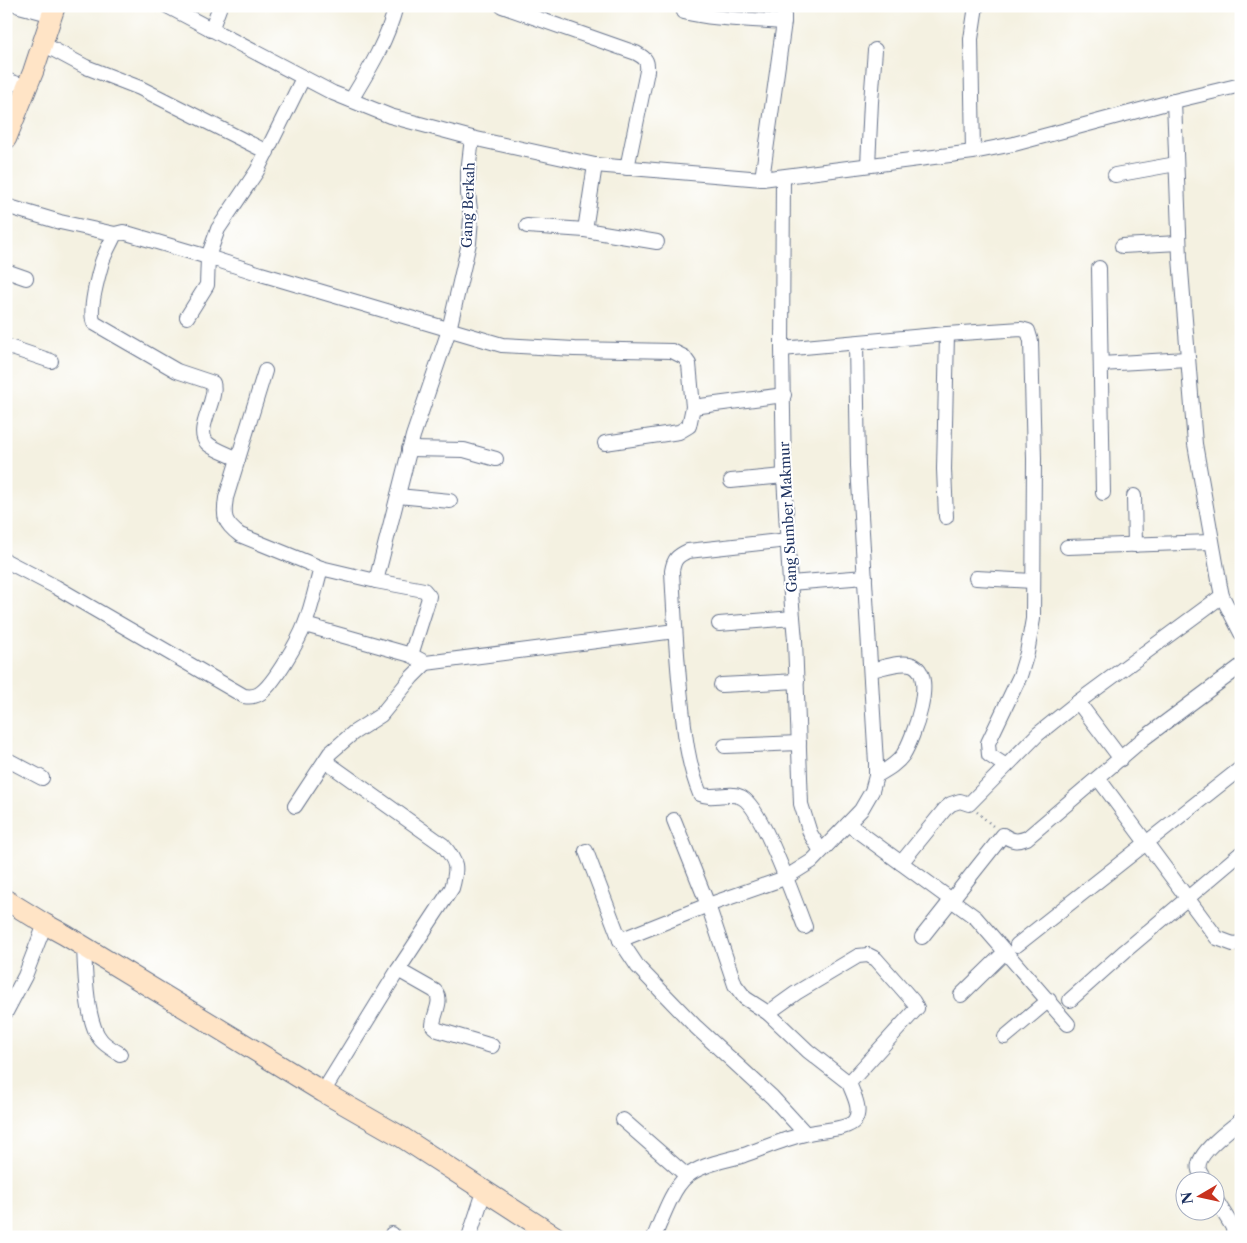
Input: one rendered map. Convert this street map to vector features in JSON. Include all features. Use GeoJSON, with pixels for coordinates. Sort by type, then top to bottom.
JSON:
{"type":"FeatureCollection","features":[{"type":"Feature","properties":{"kind":"street"},"geometry":{"type":"LineString","coordinates":[[8,133],[27,87],[54,10],[19,6]]}},
{"type":"Feature","properties":{"kind":"street"},"geometry":{"type":"LineString","coordinates":[[168,6],[303,78],[390,116],[472,138],[595,165],[762,179],[973,152],[1014,144],[1241,85]]}},
{"type":"Feature","properties":{"kind":"street"},"geometry":{"type":"LineString","coordinates":[[211,30],[220,6]]}},
{"type":"Feature","properties":{"kind":"street"},"geometry":{"type":"LineString","coordinates":[[502,6],[636,53],[645,58],[648,62],[647,71],[627,168]]}},
{"type":"Feature","properties":{"kind":"street"},"geometry":{"type":"LineString","coordinates":[[762,179],[784,22],[784,6]]}},
{"type":"Feature","properties":{"kind":"street"},"geometry":{"type":"LineString","coordinates":[[973,152],[971,39],[976,6]]}},
{"type":"Feature","properties":{"kind":"street"},"geometry":{"type":"LineString","coordinates":[[350,100],[379,52],[389,30],[392,8]]}},
{"type":"Feature","properties":{"kind":"street"},"geometry":{"type":"LineString","coordinates":[[684,12],[707,17],[784,22]]}},
{"type":"Feature","properties":{"kind":"street"},"geometry":{"type":"LineString","coordinates":[[43,44],[86,67],[140,88],[267,152]]}},
{"type":"Feature","properties":{"kind":"street"},"geometry":{"type":"LineString","coordinates":[[868,165],[875,50]]}},
{"type":"Feature","properties":{"kind":"street"},"geometry":{"type":"LineString","coordinates":[[187,317],[207,285],[208,257],[218,229],[257,171],[303,78]]}},
{"type":"Feature","properties":{"kind":"street"},"geometry":{"type":"LineString","coordinates":[[6,80],[27,87]]}},
{"type":"Feature","properties":{"kind":"street"},"geometry":{"type":"LineString","coordinates":[[1174,101],[1187,359],[1195,444],[1222,596],[1241,633]]}},
{"type":"Feature","properties":{"kind":"street","name":"Gang Berkah"},"geometry":{"type":"LineString","coordinates":[[376,581],[409,449],[449,330],[469,243],[468,172],[472,138]]}},
{"type":"Feature","properties":{"kind":"street"},"geometry":{"type":"LineString","coordinates":[[1115,175],[1176,164]]}},
{"type":"Feature","properties":{"kind":"street"},"geometry":{"type":"LineString","coordinates":[[585,230],[595,165]]}},
{"type":"Feature","properties":{"kind":"street","name":"Gang Sumber Makmur"},"geometry":{"type":"LineString","coordinates":[[783,177],[782,349],[784,476],[793,618],[801,804],[810,833],[822,851]]}},
{"type":"Feature","properties":{"kind":"street"},"geometry":{"type":"LineString","coordinates":[[6,206],[60,222],[115,234],[123,232],[502,345],[516,347],[672,351],[684,357],[689,364],[693,407],[689,426],[678,432],[605,443]]}},
{"type":"Feature","properties":{"kind":"street"},"geometry":{"type":"LineString","coordinates":[[527,226],[585,230],[657,242]]}},
{"type":"Feature","properties":{"kind":"street"},"geometry":{"type":"LineString","coordinates":[[115,234],[102,261],[95,290],[92,319],[94,323],[178,371],[214,383],[214,394],[202,430],[203,437],[207,444],[238,459]]}},
{"type":"Feature","properties":{"kind":"street"},"geometry":{"type":"LineString","coordinates":[[1122,246],[1180,243]]}},
{"type":"Feature","properties":{"kind":"street"},"geometry":{"type":"LineString","coordinates":[[1099,268],[1103,493]]}},
{"type":"Feature","properties":{"kind":"street"},"geometry":{"type":"LineString","coordinates":[[6,271],[26,278]]}},
{"type":"Feature","properties":{"kind":"street"},"geometry":{"type":"LineString","coordinates":[[782,349],[947,334],[1021,329],[1028,331],[1032,351],[1034,459],[1033,619],[1027,653],[1020,676],[988,743],[989,755],[1006,766]]}},
{"type":"Feature","properties":{"kind":"street"},"geometry":{"type":"LineString","coordinates":[[946,517],[944,469],[947,334]]}},
{"type":"Feature","properties":{"kind":"street"},"geometry":{"type":"LineString","coordinates":[[620,940],[708,905],[785,878],[812,861],[822,851],[861,810],[872,790],[876,776],[858,457],[856,343]]}},
{"type":"Feature","properties":{"kind":"street"},"geometry":{"type":"LineString","coordinates":[[6,346],[51,361]]}},
{"type":"Feature","properties":{"kind":"street"},"geometry":{"type":"LineString","coordinates":[[1101,364],[1187,359]]}},
{"type":"Feature","properties":{"kind":"street"},"geometry":{"type":"LineString","coordinates":[[265,371],[226,498],[224,514],[229,527],[240,535],[321,568],[424,590],[428,593],[428,601],[411,655]]}},
{"type":"Feature","properties":{"kind":"street"},"geometry":{"type":"LineString","coordinates":[[693,407],[784,395]]}},
{"type":"Feature","properties":{"kind":"street"},"geometry":{"type":"LineString","coordinates":[[409,449],[464,450],[496,458]]}},
{"type":"Feature","properties":{"kind":"street"},"geometry":{"type":"LineString","coordinates":[[731,481],[784,476]]}},
{"type":"Feature","properties":{"kind":"street"},"geometry":{"type":"LineString","coordinates":[[398,496],[450,501]]}},
{"type":"Feature","properties":{"kind":"street"},"geometry":{"type":"LineString","coordinates":[[1134,496],[1135,545]]}},
{"type":"Feature","properties":{"kind":"street"},"geometry":{"type":"LineString","coordinates":[[788,540],[688,551],[678,555],[673,562],[672,571],[675,632],[685,742],[692,775],[700,794],[706,796],[734,795],[747,800],[766,830],[805,927]]}},
{"type":"Feature","properties":{"kind":"street"},"geometry":{"type":"LineString","coordinates":[[1067,547],[1211,542]]}},
{"type":"Feature","properties":{"kind":"street"},"geometry":{"type":"LineString","coordinates":[[6,561],[244,696],[252,697],[261,693],[282,666],[305,625],[321,568]]}},
{"type":"Feature","properties":{"kind":"street"},"geometry":{"type":"LineString","coordinates":[[790,583],[865,577]]}},
{"type":"Feature","properties":{"kind":"street"},"geometry":{"type":"LineString","coordinates":[[976,578],[1033,581]]}},
{"type":"Feature","properties":{"kind":"street"},"geometry":{"type":"LineString","coordinates":[[901,863],[950,804],[960,801],[969,804],[1038,734],[1078,702],[1222,596]]}},
{"type":"Feature","properties":{"kind":"street"},"geometry":{"type":"LineString","coordinates":[[719,624],[793,618]]}},
{"type":"Feature","properties":{"kind":"street"},"geometry":{"type":"LineString","coordinates":[[305,625],[411,655],[426,663],[675,632]]}},
{"type":"Feature","properties":{"kind":"street"},"geometry":{"type":"LineString","coordinates":[[295,806],[330,753],[353,733],[381,715],[426,663]]}},
{"type":"Feature","properties":{"kind":"street"},"geometry":{"type":"LineString","coordinates":[[871,670],[910,664],[917,667],[922,675],[923,686],[921,705],[914,733],[903,755],[894,765],[876,776]]}},
{"type":"Feature","properties":{"kind":"street"},"geometry":{"type":"LineString","coordinates":[[922,937],[1003,835],[1012,841],[1020,841],[1027,838],[1143,739],[1241,666]]}},
{"type":"Feature","properties":{"kind":"street"},"geometry":{"type":"LineString","coordinates":[[721,685],[796,681]]}},
{"type":"Feature","properties":{"kind":"street"},"geometry":{"type":"LineString","coordinates":[[1078,702],[1121,759]]}},
{"type":"Feature","properties":{"kind":"street"},"geometry":{"type":"LineString","coordinates":[[725,746],[799,743]]}},
{"type":"Feature","properties":{"kind":"street"},"geometry":{"type":"LineString","coordinates":[[6,759],[42,778]]}},
{"type":"Feature","properties":{"kind":"street"},"geometry":{"type":"LineString","coordinates":[[323,1092],[398,970],[452,888],[456,875],[454,859],[443,845],[325,761]]}},
{"type":"Feature","properties":{"kind":"street"},"geometry":{"type":"LineString","coordinates":[[961,995],[1011,948],[1241,768]]}},
{"type":"Feature","properties":{"kind":"street"},"geometry":{"type":"LineString","coordinates":[[1098,778],[1145,844],[1217,938],[1232,944],[1241,943]]}},
{"type":"Feature","properties":{"kind":"street"},"geometry":{"type":"LineString","coordinates":[[654,1237],[676,1189],[687,1176],[715,1163],[805,1134],[846,1126],[854,1122],[858,1115],[857,1105],[849,1083],[808,1051],[768,1014],[745,998],[735,985],[708,905],[674,820]]}},
{"type":"Feature","properties":{"kind":"street"},"geometry":{"type":"LineString","coordinates":[[848,824],[976,918],[1011,948],[1068,1024]]}},
{"type":"Feature","properties":{"kind":"street"},"geometry":{"type":"LineString","coordinates":[[586,851],[620,940],[638,967],[696,1026],[772,1097],[805,1134]]}},
{"type":"Feature","properties":{"kind":"street"},"geometry":{"type":"LineString","coordinates":[[1070,1000],[1241,853]]}},
{"type":"Feature","properties":{"kind":"street"},"geometry":{"type":"LineString","coordinates":[[6,900],[323,1092],[400,1136],[556,1237]]}},
{"type":"Feature","properties":{"kind":"street"},"geometry":{"type":"LineString","coordinates":[[6,1012],[25,976],[45,924]]}},
{"type":"Feature","properties":{"kind":"street"},"geometry":{"type":"LineString","coordinates":[[84,947],[85,980],[96,1033],[102,1042],[120,1054]]}},
{"type":"Feature","properties":{"kind":"street"},"geometry":{"type":"LineString","coordinates":[[768,1014],[796,993],[858,956],[868,954],[876,959],[917,1008],[849,1083]]}},
{"type":"Feature","properties":{"kind":"street"},"geometry":{"type":"LineString","coordinates":[[398,970],[439,995],[433,1026],[438,1030],[492,1046]]}},
{"type":"Feature","properties":{"kind":"street"},"geometry":{"type":"LineString","coordinates":[[1005,1038],[1049,1000]]}},
{"type":"Feature","properties":{"kind":"street"},"geometry":{"type":"LineString","coordinates":[[623,1120],[687,1176]]}},
{"type":"Feature","properties":{"kind":"street"},"geometry":{"type":"LineString","coordinates":[[1199,1170],[1198,1165],[1202,1156],[1241,1120]]}},
{"type":"Feature","properties":{"kind":"street"},"geometry":{"type":"LineString","coordinates":[[469,1237],[484,1192]]}},
{"type":"Feature","properties":{"kind":"street"},"geometry":{"type":"LineString","coordinates":[[1224,1213],[1236,1237]]}},
{"type":"Feature","properties":{"kind":"path"},"geometry":{"type":"LineString","coordinates":[[969,804],[1003,835]]}}]}
